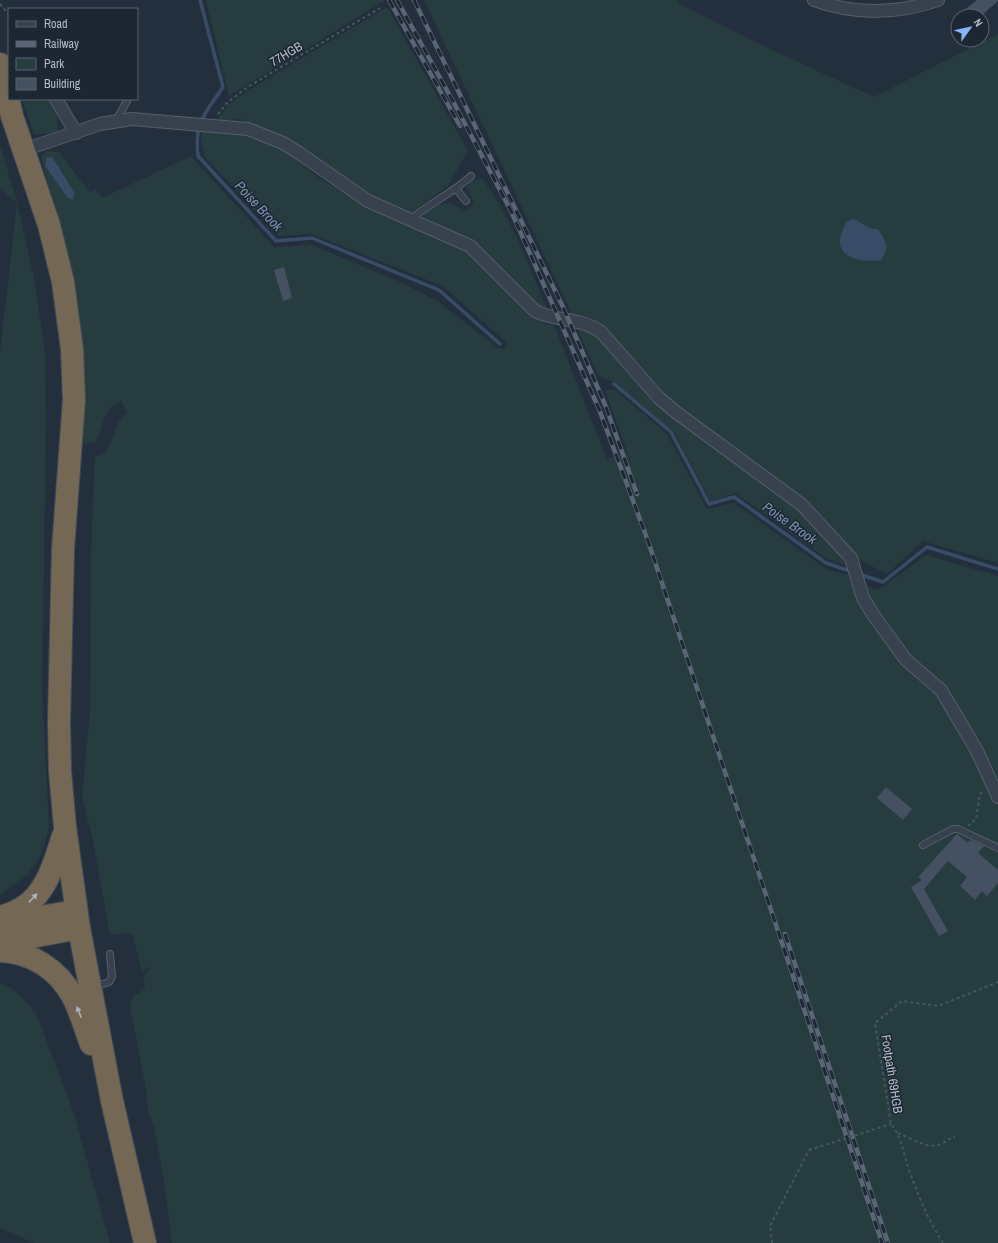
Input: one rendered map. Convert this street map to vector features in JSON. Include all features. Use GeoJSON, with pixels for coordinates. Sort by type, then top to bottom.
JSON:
{"type":"FeatureCollection","features":[{"type":"Feature","properties":{"kind":"highway"},"geometry":{"type":"LineString","coordinates":[[0,70],[12,116],[49,225],[64,282],[72,349],[74,400],[64,548],[58,722],[65,827],[77,920],[90,988],[112,1101],[145,1243]]}},
{"type":"Feature","properties":{"kind":"highway"},"geometry":{"type":"LineString","coordinates":[[0,917],[22,909],[41,890],[54,866],[65,827]]}},
{"type":"Feature","properties":{"kind":"highway"},"geometry":{"type":"LineString","coordinates":[[0,923],[77,920]]}},
{"type":"Feature","properties":{"kind":"highway"},"geometry":{"type":"LineString","coordinates":[[0,943],[77,920]]}},
{"type":"Feature","properties":{"kind":"highway"},"geometry":{"type":"LineString","coordinates":[[0,951],[17,951],[40,962],[58,976],[73,996],[112,1101]]}},
{"type":"Feature","properties":{"kind":"street"},"geometry":{"type":"LineString","coordinates":[[814,0],[846,8],[873,11],[897,10],[938,0]]}},
{"type":"Feature","properties":{"kind":"street"},"geometry":{"type":"LineString","coordinates":[[57,100],[76,133]]}},
{"type":"Feature","properties":{"kind":"street"},"geometry":{"type":"LineString","coordinates":[[24,150],[100,124],[132,118],[248,129],[283,144],[368,201],[412,219],[470,246],[535,311],[548,317],[574,320],[591,325],[601,332],[659,398],[677,413],[802,505],[851,558],[863,598],[874,616],[898,651],[941,690],[977,751],[998,797]]}},
{"type":"Feature","properties":{"kind":"lane"},"geometry":{"type":"LineString","coordinates":[[116,121],[127,100]]}},
{"type":"Feature","properties":{"kind":"lane"},"geometry":{"type":"LineString","coordinates":[[412,219],[471,176]]}},
{"type":"Feature","properties":{"kind":"lane"},"geometry":{"type":"LineString","coordinates":[[456,188],[466,201]]}},
{"type":"Feature","properties":{"kind":"lane"},"geometry":{"type":"LineString","coordinates":[[923,845],[953,828],[963,830],[998,848]]}},
{"type":"Feature","properties":{"kind":"lane"},"geometry":{"type":"LineString","coordinates":[[90,988],[109,982],[112,977],[110,954]]}},
{"type":"Feature","properties":{"kind":"path"},"geometry":{"type":"LineString","coordinates":[[0,4],[8,14]]}},
{"type":"Feature","properties":{"kind":"path","name":"77HGB"},"geometry":{"type":"LineString","coordinates":[[208,126],[227,103],[246,88],[380,8]]}},
{"type":"Feature","properties":{"kind":"path"},"geometry":{"type":"LineString","coordinates":[[963,830],[976,819],[980,794],[992,785]]}},
{"type":"Feature","properties":{"kind":"path","name":"Footpath 69HGB"},"geometry":{"type":"LineString","coordinates":[[772,1243],[770,1226],[809,1150],[891,1124],[875,1023],[902,1001],[938,1006],[998,982]]}},
{"type":"Feature","properties":{"kind":"path"},"geometry":{"type":"LineString","coordinates":[[891,1124],[898,1133],[903,1152],[921,1202],[943,1243]]}},
{"type":"Feature","properties":{"kind":"path"},"geometry":{"type":"LineString","coordinates":[[898,1133],[926,1145],[932,1146],[940,1145],[950,1138],[955,1137]]}},
{"type":"Feature","properties":{"kind":"green space"},"geometry":{"type":"Polygon","coordinates":[[[206,0],[383,0],[384,1],[229,96],[206,0]]]}},
{"type":"Feature","properties":{"kind":"green space"},"geometry":{"type":"Polygon","coordinates":[[[424,0],[676,0],[681,5],[757,43],[874,97],[970,48],[990,48],[990,38],[998,34],[998,563],[923,541],[887,574],[860,560],[826,524],[822,516],[806,499],[799,498],[755,462],[743,457],[667,398],[602,326],[592,319],[572,314],[424,0]]]}},
{"type":"Feature","properties":{"kind":"green space"},"geometry":{"type":"Polygon","coordinates":[[[387,7],[468,151],[448,186],[412,212],[371,197],[270,130],[239,119],[216,122],[229,104],[249,90],[387,7]]]}},
{"type":"Feature","properties":{"kind":"green space"},"geometry":{"type":"Polygon","coordinates":[[[22,100],[50,100],[57,115],[58,132],[34,135],[22,100]]]}},
{"type":"Feature","properties":{"kind":"green space"},"geometry":{"type":"Polygon","coordinates":[[[202,130],[253,136],[283,150],[322,180],[366,206],[471,252],[531,314],[547,325],[554,325],[607,459],[627,452],[605,390],[615,390],[667,434],[707,509],[734,503],[826,569],[848,575],[851,580],[878,590],[926,555],[998,576],[998,1243],[172,1243],[165,1188],[154,1126],[148,1111],[147,1095],[130,1005],[133,997],[145,989],[143,980],[151,965],[142,972],[132,933],[110,935],[93,841],[82,798],[90,709],[91,556],[95,456],[104,453],[107,450],[118,423],[127,412],[121,400],[109,410],[99,436],[95,442],[80,444],[82,350],[74,283],[41,157],[46,151],[59,152],[90,192],[96,189],[102,198],[191,156],[274,247],[312,245],[398,281],[437,301],[498,348],[505,349],[507,343],[443,286],[311,234],[279,236],[205,157],[201,143],[202,130]],[[46,158],[45,166],[67,197],[73,200],[46,158]]]}},
{"type":"Feature","properties":{"kind":"green space"},"geometry":{"type":"Polygon","coordinates":[[[0,144],[17,203],[0,189],[0,144]]]}},
{"type":"Feature","properties":{"kind":"green space"},"geometry":{"type":"Polygon","coordinates":[[[482,178],[503,210],[520,244],[548,312],[538,310],[512,277],[488,256],[422,216],[427,211],[443,204],[453,205],[465,211],[474,203],[466,187],[473,179],[482,178]]]}},
{"type":"Feature","properties":{"kind":"green space"},"geometry":{"type":"Polygon","coordinates":[[[17,203],[34,278],[45,352],[46,422],[42,687],[49,828],[42,853],[29,873],[0,895],[0,353],[17,203]]]}},
{"type":"Feature","properties":{"kind":"green space"},"geometry":{"type":"Polygon","coordinates":[[[576,326],[596,334],[607,346],[798,510],[825,537],[846,565],[826,558],[735,493],[710,501],[674,432],[614,382],[598,375],[576,326]]]}},
{"type":"Feature","properties":{"kind":"green space"},"geometry":{"type":"Polygon","coordinates":[[[0,984],[6,985],[19,994],[36,1013],[74,1114],[110,1243],[34,1243],[0,1228],[0,984]]]}},
{"type":"Feature","properties":{"kind":"water"},"geometry":{"type":"Polygon","coordinates":[[[52,157],[74,192],[73,200],[67,197],[45,166],[46,158],[52,157]]]}},
{"type":"Feature","properties":{"kind":"water"},"geometry":{"type":"Polygon","coordinates":[[[852,219],[859,221],[870,228],[878,229],[886,244],[884,255],[881,260],[870,261],[857,259],[846,254],[842,250],[840,241],[842,233],[846,222],[852,219]]]}},
{"type":"Feature","properties":{"kind":"building"},"geometry":{"type":"Polygon","coordinates":[[[977,0],[998,0],[990,8],[967,8],[977,0]]]}},
{"type":"Feature","properties":{"kind":"building"},"geometry":{"type":"Polygon","coordinates":[[[284,267],[292,298],[283,301],[274,270],[284,267]]]}},
{"type":"Feature","properties":{"kind":"building"},"geometry":{"type":"Polygon","coordinates":[[[886,787],[912,809],[903,820],[877,798],[886,787]]]}},
{"type":"Feature","properties":{"kind":"building"},"geometry":{"type":"Polygon","coordinates":[[[957,834],[968,843],[970,840],[984,846],[978,853],[998,870],[998,883],[987,896],[982,891],[975,900],[960,886],[967,877],[948,861],[924,889],[948,931],[939,936],[911,887],[922,880],[918,877],[957,834]]]}},
{"type":"Feature","properties":{"kind":"waterway","name":"Poise Brook"},"geometry":{"type":"LineString","coordinates":[[200,0],[223,87],[206,112],[199,126],[197,144],[198,156],[276,241],[312,238],[439,290],[500,344]]}},
{"type":"Feature","properties":{"kind":"waterway","name":"Poise Brook"},"geometry":{"type":"LineString","coordinates":[[614,384],[671,432],[709,504],[734,497],[826,563],[853,572]]}},
{"type":"Feature","properties":{"kind":"waterway","name":"Poise Brook"},"geometry":{"type":"LineString","coordinates":[[859,574],[883,582],[927,547],[998,569]]}},
{"type":"Feature","properties":{"kind":"railway"},"geometry":{"type":"LineString","coordinates":[[389,0],[460,126]]}},
{"type":"Feature","properties":{"kind":"railway"},"geometry":{"type":"LineString","coordinates":[[397,0],[511,211],[599,409],[648,541],[882,1243]]}},
{"type":"Feature","properties":{"kind":"railway"},"geometry":{"type":"LineString","coordinates":[[414,0],[563,307],[606,407],[637,494]]}},
{"type":"Feature","properties":{"kind":"railway"},"geometry":{"type":"LineString","coordinates":[[785,934],[888,1243]]}}]}
